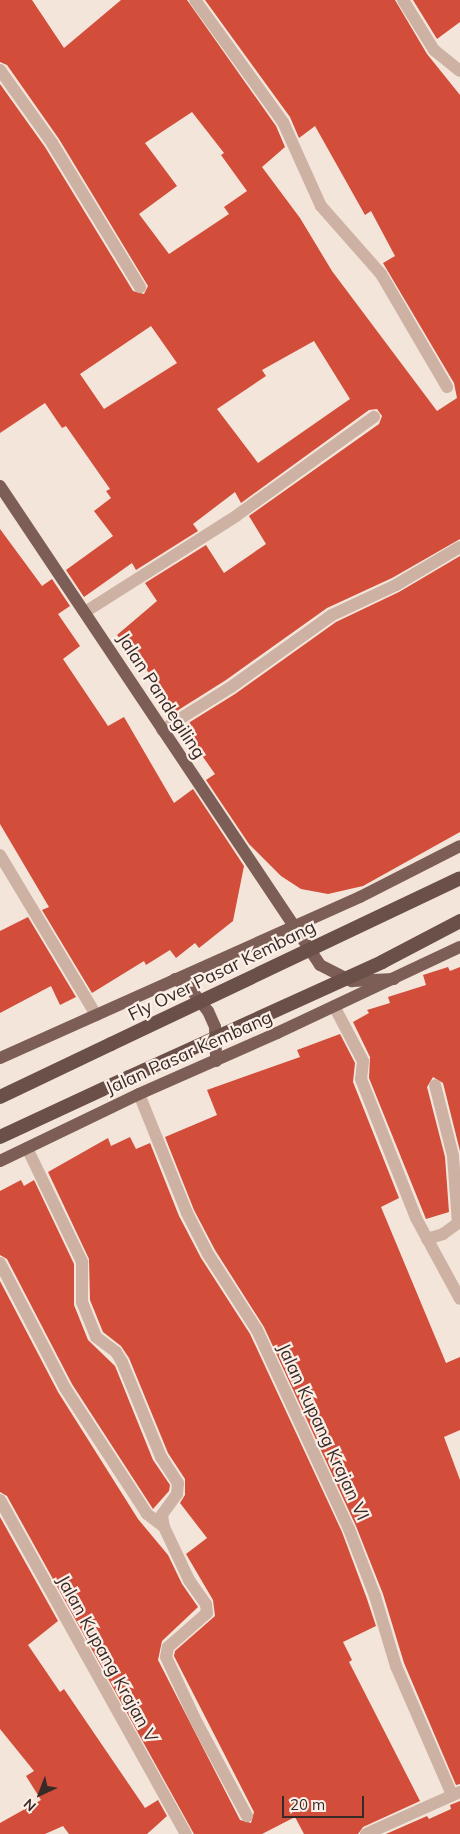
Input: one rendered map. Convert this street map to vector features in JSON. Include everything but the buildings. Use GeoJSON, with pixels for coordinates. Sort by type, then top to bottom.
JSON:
{"type":"FeatureCollection","features":[{"type":"Feature","properties":{"kind":"highway","name":"Fly Over Pasar Kembang"},"geometry":{"type":"LineString","coordinates":[[0,1098],[460,878]]}},
{"type":"Feature","properties":{"kind":"highway"},"geometry":{"type":"LineString","coordinates":[[0,1137],[382,962],[460,921]]}},
{"type":"Feature","properties":{"kind":"main road","name":"Jalan Pandegiling"},"geometry":{"type":"LineString","coordinates":[[0,486],[291,926]]}},
{"type":"Feature","properties":{"kind":"main road"},"geometry":{"type":"LineString","coordinates":[[0,1058],[422,868],[460,846]]}},
{"type":"Feature","properties":{"kind":"main road","name":"Jalan Pasar Kembang"},"geometry":{"type":"LineString","coordinates":[[291,926],[320,965],[334,974],[364,982],[394,979]]}},
{"type":"Feature","properties":{"kind":"main road","name":"Jalan Pasar Kembang"},"geometry":{"type":"LineString","coordinates":[[0,1161],[139,1094],[216,1061],[460,947]]}},
{"type":"Feature","properties":{"kind":"main road"},"geometry":{"type":"LineString","coordinates":[[176,979],[189,987],[208,1011],[215,1027],[216,1061]]}},
{"type":"Feature","properties":{"kind":"street"},"geometry":{"type":"LineString","coordinates":[[195,0],[283,122],[321,206],[381,274],[447,387]]}},
{"type":"Feature","properties":{"kind":"street"},"geometry":{"type":"LineString","coordinates":[[403,0],[434,50],[460,71]]}},
{"type":"Feature","properties":{"kind":"street"},"geometry":{"type":"LineString","coordinates":[[0,70],[52,143],[140,287]]}},
{"type":"Feature","properties":{"kind":"street"},"geometry":{"type":"LineString","coordinates":[[85,612],[236,516],[374,417]]}},
{"type":"Feature","properties":{"kind":"street"},"geometry":{"type":"LineString","coordinates":[[162,730],[231,687],[332,616],[396,585],[460,547]]}},
{"type":"Feature","properties":{"kind":"street"},"geometry":{"type":"LineString","coordinates":[[0,854],[96,1015]]}},
{"type":"Feature","properties":{"kind":"street"},"geometry":{"type":"LineString","coordinates":[[334,1006],[363,1061],[361,1079],[428,1240],[460,1299]]}},
{"type":"Feature","properties":{"kind":"street"},"geometry":{"type":"LineString","coordinates":[[428,1240],[458,1222],[453,1156],[435,1085]]}},
{"type":"Feature","properties":{"kind":"street","name":"Jalan Kupang Krajan VI"},"geometry":{"type":"LineString","coordinates":[[139,1094],[187,1213],[208,1254],[257,1330],[349,1529],[376,1596],[396,1666],[456,1794]]}},
{"type":"Feature","properties":{"kind":"street"},"geometry":{"type":"LineString","coordinates":[[27,1148],[82,1262],[82,1302],[96,1338],[116,1352],[122,1362],[161,1457],[178,1483],[177,1494],[162,1515],[164,1527],[189,1580],[206,1604],[207,1613],[168,1647],[168,1663],[247,1816]]}},
{"type":"Feature","properties":{"kind":"street"},"geometry":{"type":"LineString","coordinates":[[0,1263],[65,1388],[147,1514],[164,1527]]}},
{"type":"Feature","properties":{"kind":"street","name":"Jalan Kupang Krajan V"},"geometry":{"type":"LineString","coordinates":[[0,1500],[186,1834]]}},
{"type":"Feature","properties":{"kind":"street"},"geometry":{"type":"LineString","coordinates":[[366,1834],[456,1794]]}}]}
